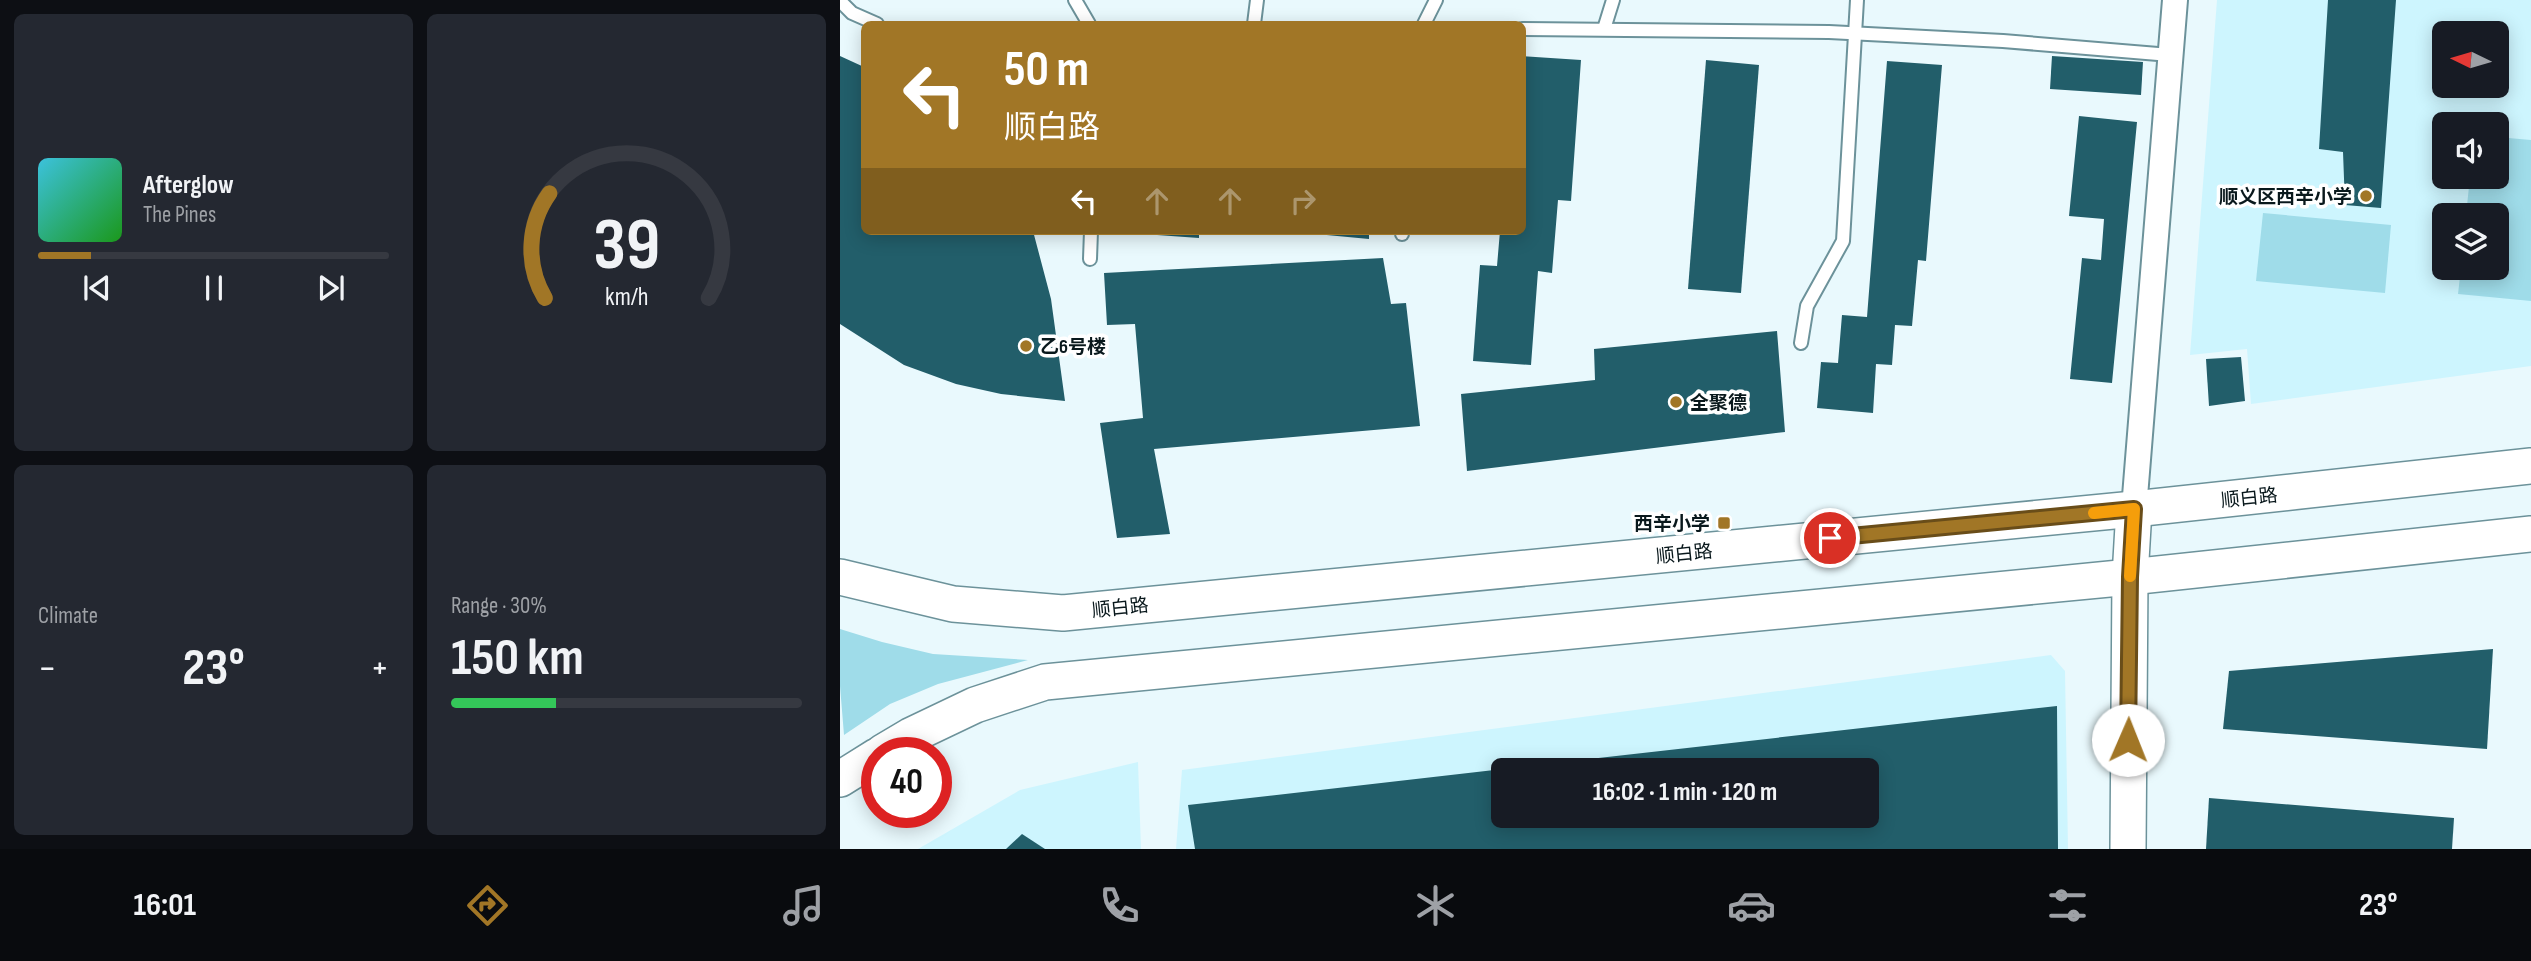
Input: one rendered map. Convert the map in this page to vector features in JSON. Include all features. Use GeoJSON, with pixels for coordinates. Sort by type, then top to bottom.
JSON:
{"type":"FeatureCollection","features":[{"type":"Feature","properties":{"kind":"main road","name":"顺白路"},"geometry":{"type":"LineString","coordinates":[[840,577],[953,604],[1063,613],[2134,509],[2531,466]]}},
{"type":"Feature","properties":{"kind":"main road"},"geometry":{"type":"LineString","coordinates":[[2127,849],[2130,577],[2134,509]]}},
{"type":"Feature","properties":{"kind":"main road"},"geometry":{"type":"LineString","coordinates":[[908,737],[975,705],[1045,682],[2130,577],[2531,534]]}},
{"type":"Feature","properties":{"kind":"main road"},"geometry":{"type":"LineString","coordinates":[[840,779],[861,766]]}},
{"type":"Feature","properties":{"kind":"street"},"geometry":{"type":"LineString","coordinates":[[2134,509],[2175,0]]}},
{"type":"Feature","properties":{"kind":"lane"},"geometry":{"type":"LineString","coordinates":[[1075,0],[1087,21]]}},
{"type":"Feature","properties":{"kind":"lane"},"geometry":{"type":"LineString","coordinates":[[1254,21],[1257,0]]}},
{"type":"Feature","properties":{"kind":"lane"},"geometry":{"type":"LineString","coordinates":[[1426,21],[1436,0]]}},
{"type":"Feature","properties":{"kind":"lane"},"geometry":{"type":"LineString","coordinates":[[1604,29],[1613,0]]}},
{"type":"Feature","properties":{"kind":"lane"},"geometry":{"type":"LineString","coordinates":[[1801,343],[1807,306],[1843,241],[1857,0]]}},
{"type":"Feature","properties":{"kind":"lane"},"geometry":{"type":"LineString","coordinates":[[840,1],[852,13],[870,21]]}},
{"type":"Feature","properties":{"kind":"lane"},"geometry":{"type":"LineString","coordinates":[[1526,29],[1855,33],[2003,41],[2170,55]]}},
{"type":"Feature","properties":{"kind":"lane"},"geometry":{"type":"LineString","coordinates":[[1090,259],[1091,235]]}},
{"type":"Feature","properties":{"kind":"shaded area","name":"顺义区西辛小学"},"geometry":{"type":"Polygon","coordinates":[[[2217,0],[2531,0],[2531,366],[2251,404],[2247,349],[2190,355],[2217,0]]]}},
{"type":"Feature","properties":{"kind":"shaded area"},"geometry":{"type":"Polygon","coordinates":[[[2509,138],[2531,140],[2531,301],[2458,294],[2460,280],[2509,280],[2509,203],[2467,203],[2469,189],[2509,189],[2509,138]]]}},
{"type":"Feature","properties":{"kind":"shaded area"},"geometry":{"type":"Polygon","coordinates":[[[2263,213],[2391,225],[2385,293],[2256,281],[2263,213]]]}},
{"type":"Feature","properties":{"kind":"shaded area"},"geometry":{"type":"Polygon","coordinates":[[[840,629],[933,654],[1028,660],[938,684],[890,704],[844,735],[840,686],[840,629]]]}},
{"type":"Feature","properties":{"kind":"shaded area"},"geometry":{"type":"Polygon","coordinates":[[[2051,655],[2065,671],[2068,849],[1176,849],[1182,770],[2051,655]]]}},
{"type":"Feature","properties":{"kind":"shaded area"},"geometry":{"type":"Polygon","coordinates":[[[1138,762],[1141,849],[918,849],[1020,790],[1138,762]]]}},
{"type":"Feature","properties":{"kind":"building"},"geometry":{"type":"Polygon","coordinates":[[[2328,0],[2396,0],[2381,208],[2345,205],[2343,152],[2319,149],[2328,0]]]}},
{"type":"Feature","properties":{"kind":"building"},"geometry":{"type":"Polygon","coordinates":[[[840,56],[861,66],[861,235],[1034,235],[1051,299],[1065,401],[1001,394],[956,384],[904,365],[840,324],[840,56]]]}},
{"type":"Feature","properties":{"kind":"building"},"geometry":{"type":"Polygon","coordinates":[[[1526,56],[1581,60],[1571,201],[1558,200],[1552,273],[1538,271],[1531,365],[1473,361],[1480,265],[1497,266],[1500,235],[1526,235],[1526,56]]]}},
{"type":"Feature","properties":{"kind":"building"},"geometry":{"type":"Polygon","coordinates":[[[2052,56],[2143,62],[2141,95],[2050,89],[2052,56]]]}},
{"type":"Feature","properties":{"kind":"building"},"geometry":{"type":"Polygon","coordinates":[[[1706,60],[1759,65],[1741,293],[1688,289],[1706,60]]]}},
{"type":"Feature","properties":{"kind":"building"},"geometry":{"type":"Polygon","coordinates":[[[1887,61],[1942,65],[1926,261],[1918,260],[1912,326],[1895,325],[1892,365],[1876,364],[1873,413],[1817,408],[1821,362],[1838,363],[1842,315],[1867,317],[1887,61]]]}},
{"type":"Feature","properties":{"kind":"building"},"geometry":{"type":"Polygon","coordinates":[[[2079,116],[2137,122],[2112,383],[2070,379],[2082,258],[2101,260],[2104,219],[2069,216],[2079,116]]]}},
{"type":"Feature","properties":{"kind":"building"},"geometry":{"type":"Polygon","coordinates":[[[1157,235],[1199,235],[1199,238],[1157,235]]]}},
{"type":"Feature","properties":{"kind":"building"},"geometry":{"type":"Polygon","coordinates":[[[1327,235],[1369,235],[1369,239],[1327,235]]]}},
{"type":"Feature","properties":{"kind":"building"},"geometry":{"type":"Polygon","coordinates":[[[1383,258],[1391,304],[1406,303],[1420,426],[1154,449],[1170,534],[1117,538],[1100,423],[1143,418],[1135,324],[1107,325],[1104,273],[1383,258]]]}},
{"type":"Feature","properties":{"kind":"building"},"geometry":{"type":"Polygon","coordinates":[[[1777,331],[1785,432],[1467,471],[1461,394],[1595,380],[1594,349],[1777,331]]]}},
{"type":"Feature","properties":{"kind":"building"},"geometry":{"type":"Polygon","coordinates":[[[2241,357],[2245,401],[2209,406],[2206,359],[2241,357]]]}},
{"type":"Feature","properties":{"kind":"building"},"geometry":{"type":"Polygon","coordinates":[[[2493,649],[2487,749],[2223,729],[2229,671],[2493,649]]]}},
{"type":"Feature","properties":{"kind":"building"},"geometry":{"type":"Polygon","coordinates":[[[2057,706],[2058,849],[1195,849],[1188,805],[1491,770],[1491,828],[1879,828],[1879,758],[1598,758],[2057,706]]]}},
{"type":"Feature","properties":{"kind":"building"},"geometry":{"type":"Polygon","coordinates":[[[2209,798],[2454,818],[2452,849],[2206,849],[2209,798]]]}},
{"type":"Feature","properties":{"kind":"building"},"geometry":{"type":"Polygon","coordinates":[[[1022,834],[1045,849],[1006,849],[1022,834]]]}},
{"type":"Feature","properties":{"kind":"slow traffic"},"geometry":{"type":"LineString","coordinates":[[2094,513],[2134,509],[2130,576]]}},
{"type":"Feature","properties":{"kind":"place","name":"顺义区西辛小学"},"geometry":{"type":"Point","coordinates":[2366,196]}},
{"type":"Feature","properties":{"kind":"place","name":"乙6号楼"},"geometry":{"type":"Point","coordinates":[1026,346]}},
{"type":"Feature","properties":{"kind":"place","name":"全聚德"},"geometry":{"type":"Point","coordinates":[1676,402]}},
{"type":"Feature","properties":{"kind":"place","name":"西辛小学"},"geometry":{"type":"Point","coordinates":[1724,523]}},
{"type":"Feature","properties":{"kind":"route"},"geometry":{"type":"LineString","coordinates":[[1830,538],[2134,509],[2130,577],[2128,740]]}}]}
